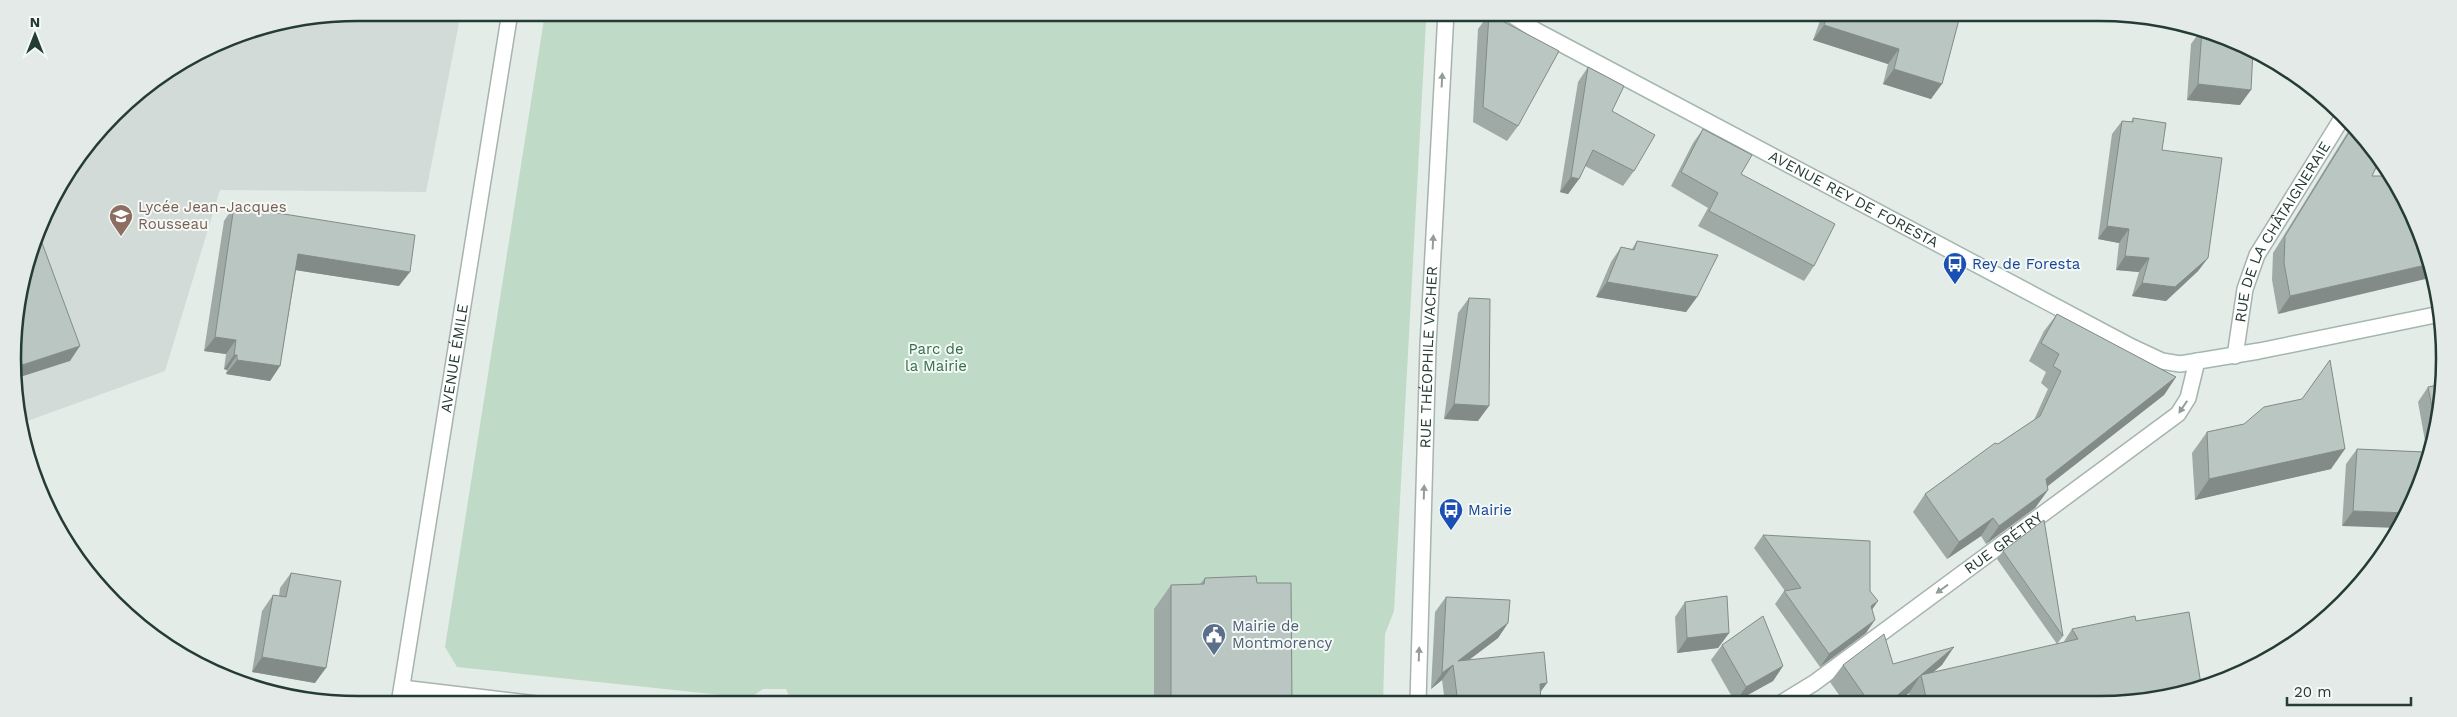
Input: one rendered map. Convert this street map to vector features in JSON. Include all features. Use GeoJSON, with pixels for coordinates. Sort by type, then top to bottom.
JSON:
{"type":"FeatureCollection","features":[{"type":"Feature","properties":{"kind":"street","name":"AVENUE ÉMILE"},"geometry":{"type":"LineString","coordinates":[[400,696],[509,21]]}},
{"type":"Feature","properties":{"kind":"street","name":"RUE THÉOPHILE VACHER"},"geometry":{"type":"LineString","coordinates":[[1418,696],[1428,346],[1446,21]]}},
{"type":"Feature","properties":{"kind":"street","name":"AVENUE REY DE FORESTA"},"geometry":{"type":"LineString","coordinates":[[1521,21],[2145,354],[2171,363],[2235,356],[2433,315]]}},
{"type":"Feature","properties":{"kind":"street","name":"RUE DE LA CHÂTAIGNERAIE"},"geometry":{"type":"LineString","coordinates":[[2235,356],[2245,289],[2257,255],[2339,122]]}},
{"type":"Feature","properties":{"kind":"street","name":"RUE GRÉTRY"},"geometry":{"type":"LineString","coordinates":[[1793,696],[1814,683],[2178,414],[2188,398],[2197,361]]}},
{"type":"Feature","properties":{"kind":"street"},"geometry":{"type":"LineString","coordinates":[[402,688],[470,696]]}},
{"type":"Feature","properties":{"kind":"shaded area","name":"Lycée Jean-Jacques Rousseau"},"geometry":{"type":"Polygon","coordinates":[[[459,21],[426,192],[220,190],[165,371],[27,421],[24,403],[21,358],[24,314],[33,271],[47,229],[66,190],[105,136],[136,105],[171,78],[209,56],[250,39],[293,28],[336,22],[459,21]]]}},
{"type":"Feature","properties":{"kind":"green space","name":"Parc de la Mairie"},"geometry":{"type":"Polygon","coordinates":[[[544,21],[1425,21],[1394,611],[1385,634],[1383,696],[789,696],[786,689],[763,689],[753,696],[731,696],[457,667],[445,647],[544,21]]]}},
{"type":"Feature","properties":{"kind":"building"},"geometry":{"type":"Polygon","coordinates":[[[1489,21],[1502,21],[1559,51],[1518,126],[1483,107],[1489,21]]]}},
{"type":"Feature","properties":{"kind":"building"},"geometry":{"type":"Polygon","coordinates":[[[1825,21],[1959,21],[1942,84],[1894,69],[1899,49],[1824,25],[1825,21]]]}},
{"type":"Feature","properties":{"kind":"building"},"geometry":{"type":"Polygon","coordinates":[[[2201,37],[2253,58],[2251,90],[2198,84],[2201,37]]]}},
{"type":"Feature","properties":{"kind":"building"},"geometry":{"type":"Polygon","coordinates":[[[1588,67],[1624,86],[1612,111],[1655,135],[1634,171],[1593,150],[1579,179],[1571,177],[1588,67]]]}},
{"type":"Feature","properties":{"kind":"building"},"geometry":{"type":"Polygon","coordinates":[[[2133,118],[2166,123],[2162,150],[2222,158],[2208,258],[2175,287],[2142,283],[2149,258],[2125,256],[2129,229],[2107,226],[2122,121],[2133,122],[2133,118]]]}},
{"type":"Feature","properties":{"kind":"building"},"geometry":{"type":"Polygon","coordinates":[[[1703,129],[1752,155],[1741,174],[1835,224],[1814,266],[1709,211],[1718,193],[1681,172],[1703,129]]]}},
{"type":"Feature","properties":{"kind":"building"},"geometry":{"type":"Polygon","coordinates":[[[2349,133],[2376,167],[2372,176],[2382,176],[2391,190],[2410,229],[2422,266],[2290,296],[2284,263],[2285,236],[2349,133]]]}},
{"type":"Feature","properties":{"kind":"building"},"geometry":{"type":"Polygon","coordinates":[[[234,206],[415,235],[410,272],[298,254],[280,366],[237,360],[237,355],[234,355],[236,340],[215,337],[234,206]]]}},
{"type":"Feature","properties":{"kind":"building"},"geometry":{"type":"Polygon","coordinates":[[[1637,241],[1718,255],[1697,297],[1607,282],[1621,247],[1634,250],[1637,241]]]}},
{"type":"Feature","properties":{"kind":"building"},"geometry":{"type":"Polygon","coordinates":[[[42,242],[80,346],[21,365],[24,314],[33,271],[42,242]]]}},
{"type":"Feature","properties":{"kind":"building"},"geometry":{"type":"Polygon","coordinates":[[[1469,298],[1490,299],[1489,406],[1454,404],[1469,298]]]}},
{"type":"Feature","properties":{"kind":"building"},"geometry":{"type":"Polygon","coordinates":[[[2057,314],[2176,377],[2046,479],[2048,490],[1999,526],[1993,518],[1959,542],[1925,494],[1995,443],[1998,444],[2040,416],[2061,371],[2053,366],[2059,354],[2041,343],[2057,314]]]}},
{"type":"Feature","properties":{"kind":"building"},"geometry":{"type":"Polygon","coordinates":[[[2330,360],[2345,449],[2209,479],[2207,432],[2244,424],[2264,407],[2302,399],[2330,360]]]}},
{"type":"Feature","properties":{"kind":"building"},"geometry":{"type":"Polygon","coordinates":[[[2435,386],[2432,408],[2428,387],[2435,386]]]}},
{"type":"Feature","properties":{"kind":"building"},"geometry":{"type":"Polygon","coordinates":[[[2357,449],[2422,452],[2410,488],[2399,513],[2353,511],[2357,449]]]}},
{"type":"Feature","properties":{"kind":"building"},"geometry":{"type":"Polygon","coordinates":[[[2044,520],[2063,636],[2003,551],[2044,520]]]}},
{"type":"Feature","properties":{"kind":"building"},"geometry":{"type":"Polygon","coordinates":[[[1763,535],[1870,541],[1870,591],[1878,601],[1871,606],[1875,620],[1829,654],[1784,591],[1801,588],[1763,535]]]}},
{"type":"Feature","properties":{"kind":"building"},"geometry":{"type":"Polygon","coordinates":[[[291,573],[341,581],[326,668],[262,657],[273,595],[286,597],[291,573]]]}},
{"type":"Feature","properties":{"kind":"building","name":"Mairie de Montmorency"},"geometry":{"type":"Polygon","coordinates":[[[1256,576],[1257,583],[1291,583],[1292,696],[1171,696],[1171,585],[1204,584],[1205,578],[1256,576]]]}},
{"type":"Feature","properties":{"kind":"building"},"geometry":{"type":"Polygon","coordinates":[[[1727,596],[1729,633],[1687,638],[1685,602],[1727,596]]]}},
{"type":"Feature","properties":{"kind":"building"},"geometry":{"type":"Polygon","coordinates":[[[1446,597],[1510,600],[1508,623],[1458,661],[1544,652],[1547,683],[1540,684],[1541,696],[1457,696],[1453,665],[1442,673],[1446,597]]]}},
{"type":"Feature","properties":{"kind":"building"},"geometry":{"type":"Polygon","coordinates":[[[2189,612],[2200,680],[2143,693],[2121,695],[1926,696],[1921,675],[2078,639],[2072,629],[2135,616],[2136,621],[2189,612]]]}},
{"type":"Feature","properties":{"kind":"building"},"geometry":{"type":"Polygon","coordinates":[[[1763,616],[1783,666],[1746,687],[1722,645],[1763,616]]]}},
{"type":"Feature","properties":{"kind":"building"},"geometry":{"type":"Polygon","coordinates":[[[1884,634],[1893,664],[1954,647],[1897,696],[1865,696],[1843,665],[1884,634]]]}},
{"type":"Feature","properties":{"kind":"place","name":"Lycée Jean-Jacques Rousseau"},"geometry":{"type":"Point","coordinates":[121,237]}},
{"type":"Feature","properties":{"kind":"place","name":"Rey de Foresta"},"geometry":{"type":"Point","coordinates":[1955,285]}},
{"type":"Feature","properties":{"kind":"place","name":"Mairie"},"geometry":{"type":"Point","coordinates":[1451,531]}},
{"type":"Feature","properties":{"kind":"place","name":"Mairie de Montmorency"},"geometry":{"type":"Point","coordinates":[1214,656]}}]}
